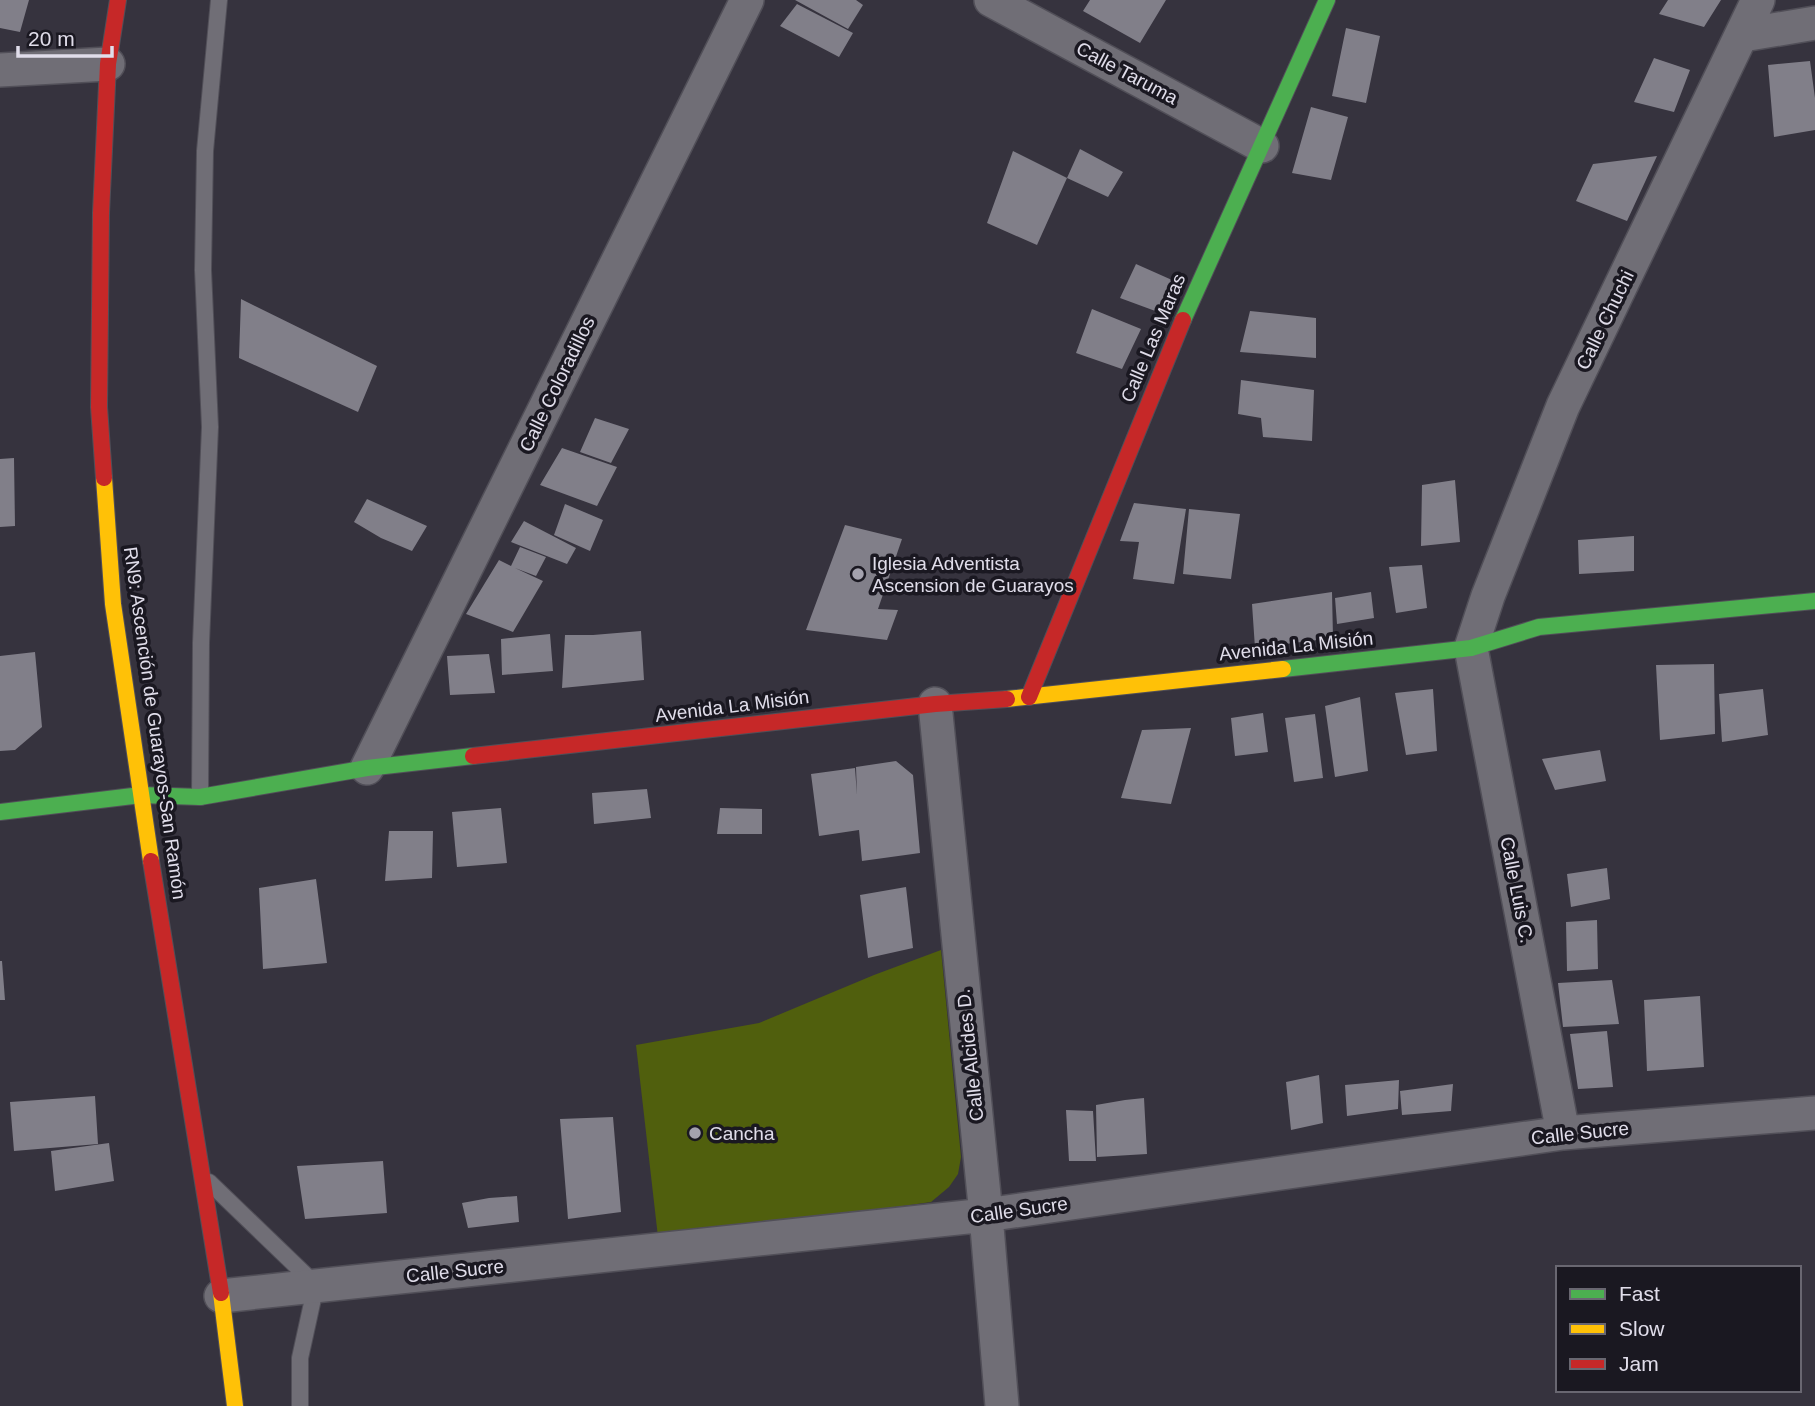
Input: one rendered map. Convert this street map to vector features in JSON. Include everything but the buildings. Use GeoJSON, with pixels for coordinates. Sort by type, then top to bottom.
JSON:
{"type":"FeatureCollection","features":[{"type":"Feature","properties":{"kind":"main road","name":"RN9: Ascención de Guarayos-San Ramón"},"geometry":{"type":"LineString","coordinates":[[118,0],[108,64],[101,212],[99,407],[113,604],[221,1296],[235,1406]]}},
{"type":"Feature","properties":{"kind":"main road","name":"Calle Las Maras"},"geometry":{"type":"LineString","coordinates":[[1029,697],[1194,292],[1327,0]]}},
{"type":"Feature","properties":{"kind":"main road","name":"Avenida La Misión"},"geometry":{"type":"LineString","coordinates":[[0,812],[141,795],[200,797],[367,768],[935,704],[1029,697],[1471,648],[1539,627],[1815,601]]}},
{"type":"Feature","properties":{"kind":"street","name":"Calle Coloradillos"},"geometry":{"type":"LineString","coordinates":[[367,768],[747,0]]}},
{"type":"Feature","properties":{"kind":"street","name":"Calle Taruma"},"geometry":{"type":"LineString","coordinates":[[991,0],[1262,146]]}},
{"type":"Feature","properties":{"kind":"street","name":"Calle Chuchi"},"geometry":{"type":"LineString","coordinates":[[1471,648],[1488,596],[1563,406],[1758,0]]}},
{"type":"Feature","properties":{"kind":"street"},"geometry":{"type":"LineString","coordinates":[[1743,35],[1815,23]]}},
{"type":"Feature","properties":{"kind":"street"},"geometry":{"type":"LineString","coordinates":[[0,70],[108,64]]}},
{"type":"Feature","properties":{"kind":"street","name":"Calle Luis C."},"geometry":{"type":"LineString","coordinates":[[1471,648],[1563,1133]]}},
{"type":"Feature","properties":{"kind":"street","name":"Calle Alcides D."},"geometry":{"type":"LineString","coordinates":[[935,704],[986,1215],[1002,1406]]}},
{"type":"Feature","properties":{"kind":"street","name":"Calle Sucre"},"geometry":{"type":"LineString","coordinates":[[221,1296],[986,1215],[1563,1133],[1815,1114]]}},
{"type":"Feature","properties":{"kind":"lane"},"geometry":{"type":"LineString","coordinates":[[200,797],[201,643],[210,427],[203,270],[205,151],[219,0]]}},
{"type":"Feature","properties":{"kind":"lane"},"geometry":{"type":"LineString","coordinates":[[202,1175],[316,1285],[300,1358],[300,1406]]}},
{"type":"Feature","properties":{"kind":"green space"},"geometry":{"type":"Polygon","coordinates":[[[941,950],[961,1157],[958,1174],[949,1187],[931,1202],[658,1237],[636,1045],[759,1023],[941,950]]]}},
{"type":"Feature","properties":{"kind":"traffic: fast"},"geometry":{"type":"LineString","coordinates":[[1183,320],[1327,0]]}},
{"type":"Feature","properties":{"kind":"traffic: fast"},"geometry":{"type":"LineString","coordinates":[[1283,669],[1471,648],[1539,627],[1815,601]]}},
{"type":"Feature","properties":{"kind":"traffic: fast"},"geometry":{"type":"LineString","coordinates":[[0,812],[141,795],[200,797],[367,768],[473,756]]}},
{"type":"Feature","properties":{"kind":"traffic: slow"},"geometry":{"type":"LineString","coordinates":[[104,478],[113,604],[151,861]]}},
{"type":"Feature","properties":{"kind":"traffic: slow"},"geometry":{"type":"LineString","coordinates":[[1007,699],[1283,669]]}},
{"type":"Feature","properties":{"kind":"traffic: slow"},"geometry":{"type":"LineString","coordinates":[[221,1293],[235,1406]]}},
{"type":"Feature","properties":{"kind":"traffic: jam"},"geometry":{"type":"LineString","coordinates":[[104,478],[99,407],[101,213],[108,64],[118,0]]}},
{"type":"Feature","properties":{"kind":"traffic: jam"},"geometry":{"type":"LineString","coordinates":[[1029,697],[1183,320]]}},
{"type":"Feature","properties":{"kind":"traffic: jam"},"geometry":{"type":"LineString","coordinates":[[473,756],[935,704],[1007,699]]}},
{"type":"Feature","properties":{"kind":"traffic: jam"},"geometry":{"type":"LineString","coordinates":[[151,861],[221,1293]]}},
{"type":"Feature","properties":{"kind":"place","name":"Iglesia Adventista Ascension de Guarayos"},"geometry":{"type":"Point","coordinates":[858,574]}},
{"type":"Feature","properties":{"kind":"place","name":"Cancha"},"geometry":{"type":"Point","coordinates":[695,1133]}}]}
